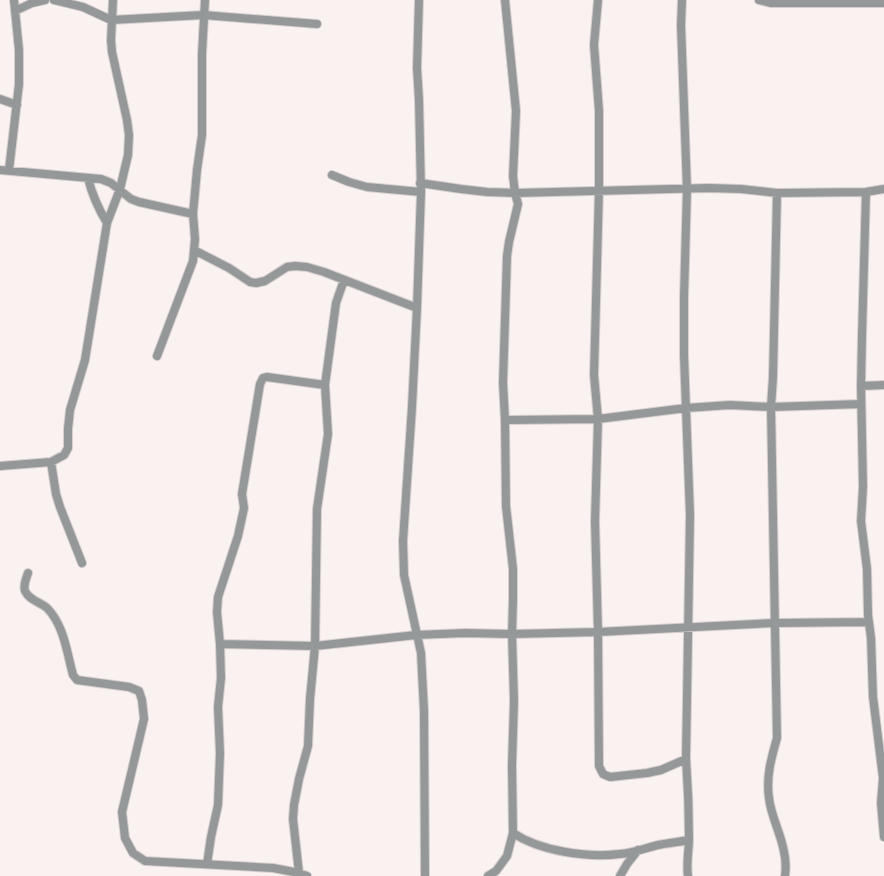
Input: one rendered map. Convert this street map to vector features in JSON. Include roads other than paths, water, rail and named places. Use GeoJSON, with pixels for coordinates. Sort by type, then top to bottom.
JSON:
{"type":"FeatureCollection","features":[{"type":"Feature","properties":{"kind":"street"},"geometry":{"type":"LineString","coordinates":[[10,170],[19,84],[19,50],[14,0]]}},
{"type":"Feature","properties":{"kind":"street"},"geometry":{"type":"LineString","coordinates":[[15,11],[32,3],[45,0]]}},
{"type":"Feature","properties":{"kind":"street"},"geometry":{"type":"LineString","coordinates":[[54,0],[83,7],[111,20],[204,15],[317,24]]}},
{"type":"Feature","properties":{"kind":"street"},"geometry":{"type":"LineString","coordinates":[[0,466],[51,462],[64,455],[68,448],[70,410],[85,360],[107,223],[120,189],[128,155],[129,135],[127,120],[112,52],[112,0]]}},
{"type":"Feature","properties":{"kind":"street"},"geometry":{"type":"LineString","coordinates":[[157,356],[192,261],[194,250],[195,239],[193,214],[202,135],[202,54],[205,0]]}},
{"type":"Feature","properties":{"kind":"street"},"geometry":{"type":"LineString","coordinates":[[419,0],[417,68],[421,192],[412,407],[403,541],[404,575],[421,653],[424,711],[425,876]]}},
{"type":"Feature","properties":{"kind":"street"},"geometry":{"type":"LineString","coordinates":[[488,876],[496,871],[508,856],[513,833],[512,766],[514,701],[512,634],[514,600],[513,569],[506,506],[503,383],[507,256],[518,204],[513,176],[516,111],[505,0]]}},
{"type":"Feature","properties":{"kind":"street"},"geometry":{"type":"LineString","coordinates":[[598,0],[594,45],[599,111],[594,375],[598,419],[595,521],[599,766],[603,774],[610,777],[647,773],[674,765],[686,759]]}},
{"type":"Feature","properties":{"kind":"street"},"geometry":{"type":"LineString","coordinates":[[682,0],[687,189],[684,298],[690,515],[686,759],[689,840],[688,876]]}},
{"type":"Feature","properties":{"kind":"street"},"geometry":{"type":"LineString","coordinates":[[759,0],[771,3],[884,4]]}},
{"type":"Feature","properties":{"kind":"street"},"geometry":{"type":"LineString","coordinates":[[0,99],[17,105]]}},
{"type":"Feature","properties":{"kind":"street"},"geometry":{"type":"LineString","coordinates":[[0,170],[101,179],[111,182],[131,199],[193,214]]}},
{"type":"Feature","properties":{"kind":"street"},"geometry":{"type":"LineString","coordinates":[[332,175],[367,187],[421,192]]}},
{"type":"Feature","properties":{"kind":"street"},"geometry":{"type":"LineString","coordinates":[[88,178],[92,195],[107,223]]}},
{"type":"Feature","properties":{"kind":"street"},"geometry":{"type":"LineString","coordinates":[[420,183],[468,190],[515,193],[709,188],[741,189],[777,193],[866,192],[884,190]]}},
{"type":"Feature","properties":{"kind":"street"},"geometry":{"type":"LineString","coordinates":[[866,192],[861,386],[863,487],[861,521],[867,569],[873,697],[883,778],[881,803],[884,837]]}},
{"type":"Feature","properties":{"kind":"street"},"geometry":{"type":"LineString","coordinates":[[777,193],[771,407],[777,738],[767,781],[769,799],[784,851],[786,863],[785,876]]}},
{"type":"Feature","properties":{"kind":"street"},"geometry":{"type":"LineString","coordinates":[[194,250],[229,268],[250,282],[256,283],[265,280],[287,267],[307,267],[324,272],[417,308]]}},
{"type":"Feature","properties":{"kind":"street"},"geometry":{"type":"LineString","coordinates":[[28,573],[24,590],[28,596],[47,608],[56,620],[61,632],[73,675],[77,680],[129,686],[139,692],[142,700],[144,719],[122,812],[125,838],[133,853],[145,860],[207,864],[255,872],[273,868],[303,874],[293,819],[299,778],[308,746],[310,699],[315,646],[317,509],[328,434],[325,385],[336,302],[344,280]]}},
{"type":"Feature","properties":{"kind":"street"},"geometry":{"type":"LineString","coordinates":[[207,864],[218,805],[220,753],[218,707],[221,678],[217,612],[218,597],[238,536],[244,508],[242,494],[260,384],[263,378],[267,377],[325,385]]}},
{"type":"Feature","properties":{"kind":"street"},"geometry":{"type":"LineString","coordinates":[[861,386],[884,385]]}},
{"type":"Feature","properties":{"kind":"street"},"geometry":{"type":"LineString","coordinates":[[505,420],[598,419],[686,408],[730,405],[771,407],[861,404]]}},
{"type":"Feature","properties":{"kind":"street"},"geometry":{"type":"LineString","coordinates":[[51,462],[56,494],[82,563]]}},
{"type":"Feature","properties":{"kind":"street"},"geometry":{"type":"LineString","coordinates":[[220,644],[315,646],[416,635],[598,632],[774,622],[869,622]]}},
{"type":"Feature","properties":{"kind":"street"},"geometry":{"type":"LineString","coordinates":[[513,833],[536,845],[586,855],[620,854],[689,840]]}},
{"type":"Feature","properties":{"kind":"street"},"geometry":{"type":"LineString","coordinates":[[620,876],[638,850]]}}]}
